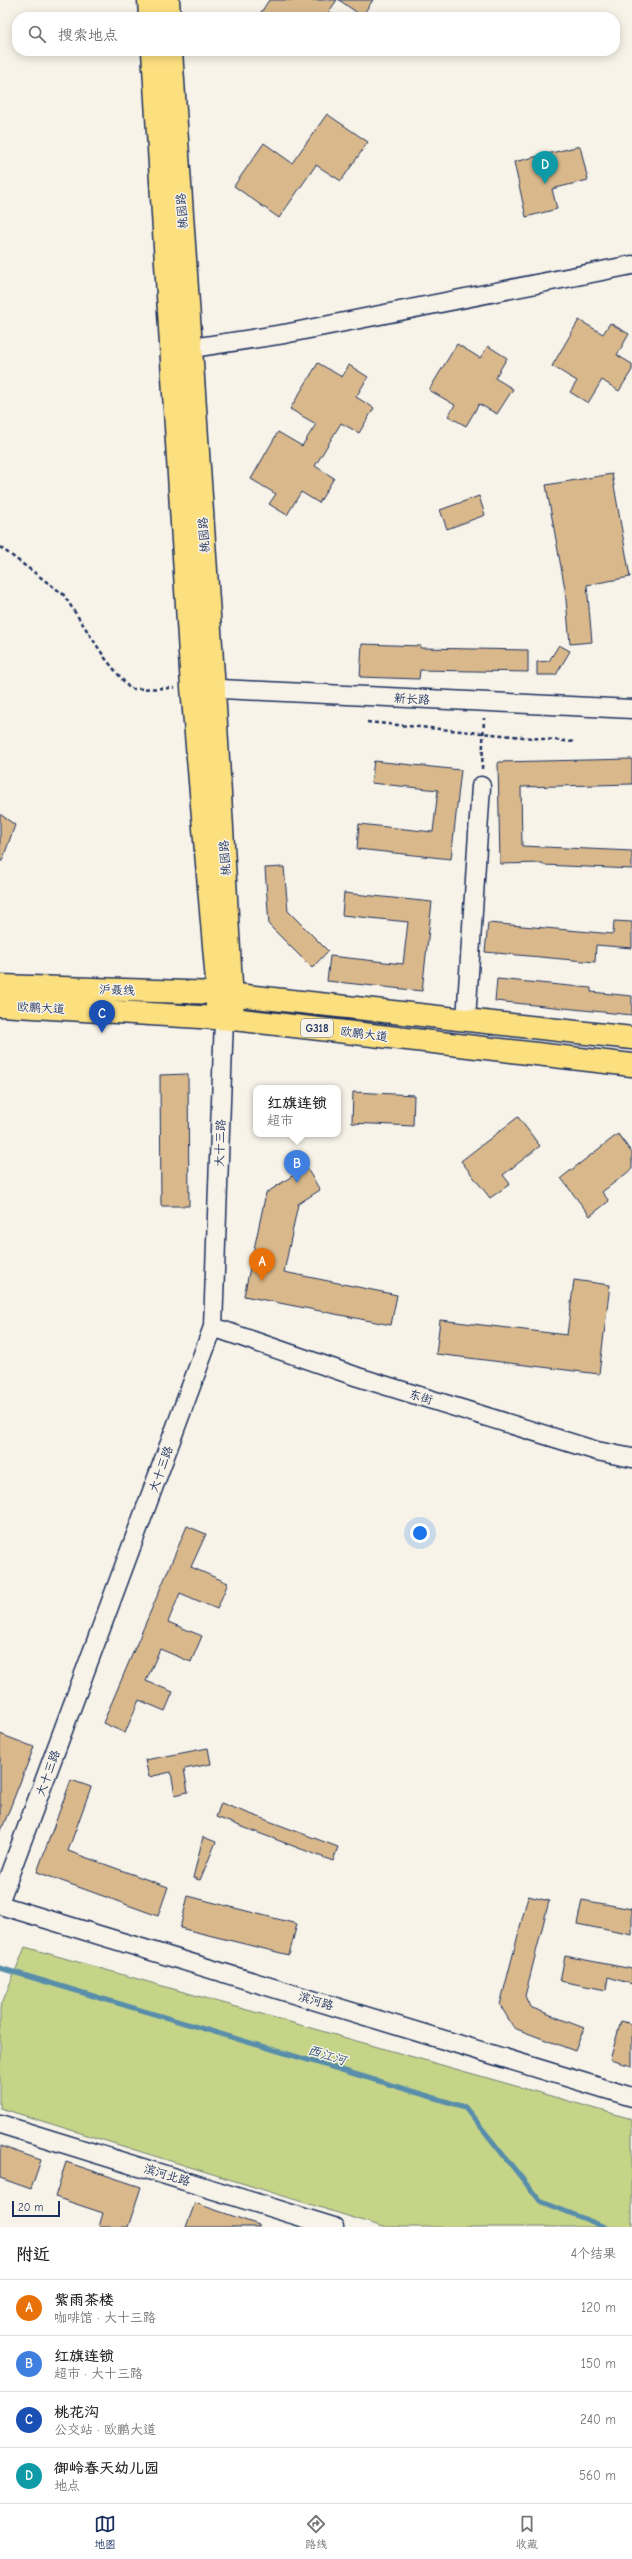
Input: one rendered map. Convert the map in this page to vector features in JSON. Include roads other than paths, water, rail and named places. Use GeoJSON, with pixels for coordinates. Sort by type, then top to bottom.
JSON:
{"type":"FeatureCollection","features":[{"type":"Feature","properties":{"kind":"main road"},"geometry":{"type":"LineString","coordinates":[[149,0],[150,12]]}},
{"type":"Feature","properties":{"kind":"main road"},"geometry":{"type":"LineString","coordinates":[[168,0],[169,12]]}},
{"type":"Feature","properties":{"kind":"main road"},"geometry":{"type":"LineString","coordinates":[[153,56],[182,350],[192,687],[226,995]]}},
{"type":"Feature","properties":{"kind":"main road","name":"桃园路"},"geometry":{"type":"LineString","coordinates":[[171,56],[182,350],[214,690],[226,995],[225,1018]]}},
{"type":"Feature","properties":{"kind":"main road","name":"沪聂线"},"geometry":{"type":"LineString","coordinates":[[0,986],[226,995]]}},
{"type":"Feature","properties":{"kind":"main road","name":"欧鹏大道"},"geometry":{"type":"LineString","coordinates":[[226,995],[632,1038]]}},
{"type":"Feature","properties":{"kind":"main road","name":"欧鹏大道"},"geometry":{"type":"LineString","coordinates":[[0,1005],[225,1018],[632,1065]]}},
{"type":"Feature","properties":{"kind":"street"},"geometry":{"type":"LineString","coordinates":[[182,350],[284,334],[632,265]]}},
{"type":"Feature","properties":{"kind":"street","name":"新长路"},"geometry":{"type":"LineString","coordinates":[[192,687],[214,690],[632,709]]}},
{"type":"Feature","properties":{"kind":"street"},"geometry":{"type":"LineString","coordinates":[[466,1020],[481,786]]}},
{"type":"Feature","properties":{"kind":"street","name":"大十三路"},"geometry":{"type":"LineString","coordinates":[[0,1900],[213,1327],[225,1018]]}},
{"type":"Feature","properties":{"kind":"street","name":"东街"},"geometry":{"type":"LineString","coordinates":[[213,1327],[358,1377],[597,1451],[632,1458]]}},
{"type":"Feature","properties":{"kind":"street","name":"滨河路"},"geometry":{"type":"LineString","coordinates":[[0,1905],[632,2097]]}},
{"type":"Feature","properties":{"kind":"street","name":"滨河北路"},"geometry":{"type":"LineString","coordinates":[[0,2124],[334,2227]]}},
{"type":"Feature","properties":{"kind":"waterway","name":"西江河"},"geometry":{"type":"LineString","coordinates":[[0,1968],[465,2107],[540,2201],[605,2227]]}},
{"type":"Feature","properties":{"kind":"place","name":"御岭春天幼儿园"},"geometry":{"type":"Point","coordinates":[545,184]}},
{"type":"Feature","properties":{"kind":"place","name":"桃花沟"},"geometry":{"type":"Point","coordinates":[102,1033]}},
{"type":"Feature","properties":{"kind":"place","name":"红旗连锁"},"geometry":{"type":"Point","coordinates":[297,1183]}},
{"type":"Feature","properties":{"kind":"place","name":"紫雨茶楼"},"geometry":{"type":"Point","coordinates":[262,1281]}}]}
